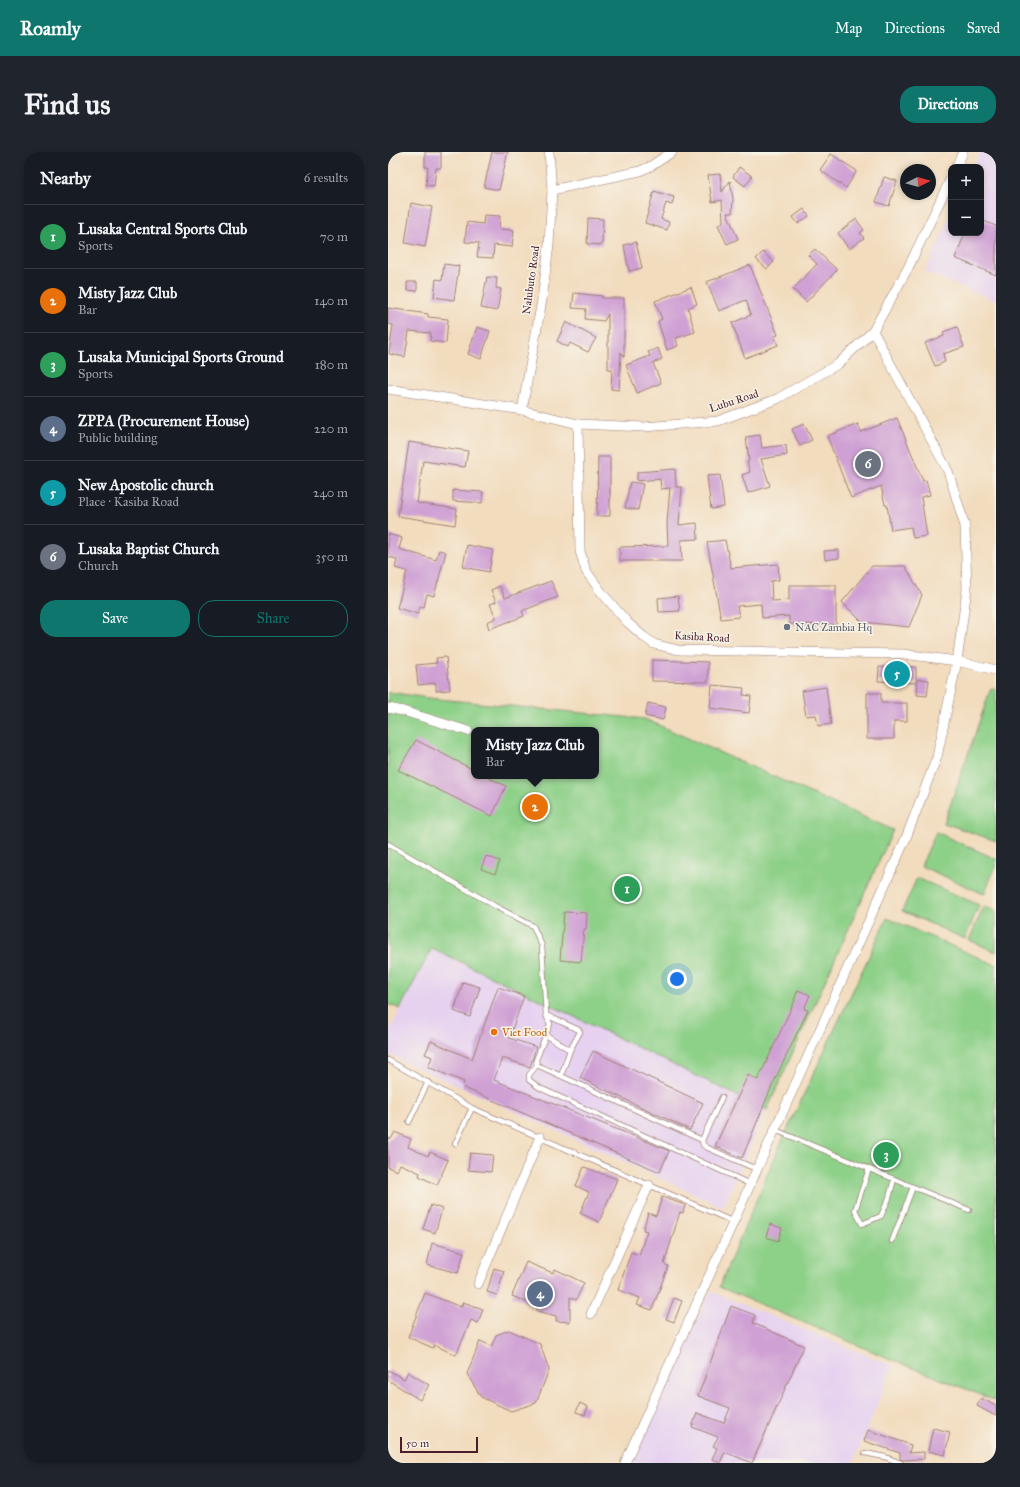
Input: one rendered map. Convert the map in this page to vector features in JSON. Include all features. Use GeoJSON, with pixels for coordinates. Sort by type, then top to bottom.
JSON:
{"type":"FeatureCollection","features":[{"type":"Feature","properties":{"kind":"street","name":"Nalubuto Road"},"geometry":{"type":"LineString","coordinates":[[522,410],[542,300],[549,245],[552,190],[549,152]]}},
{"type":"Feature","properties":{"kind":"street"},"geometry":{"type":"LineString","coordinates":[[552,190],[640,171],[651,166],[672,152]]}},
{"type":"Feature","properties":{"kind":"street"},"geometry":{"type":"LineString","coordinates":[[957,164],[962,152]]}},
{"type":"Feature","properties":{"kind":"street","name":"Lubu Road"},"geometry":{"type":"LineString","coordinates":[[388,389],[522,410],[578,424],[644,427],[718,421],[777,399],[838,364],[873,331],[908,268],[948,184]]}},
{"type":"Feature","properties":{"kind":"street"},"geometry":{"type":"LineString","coordinates":[[625,1463],[906,838],[937,757],[957,661],[967,589],[965,526],[948,471],[873,331]]}},
{"type":"Feature","properties":{"kind":"street","name":"Kasiba Road"},"geometry":{"type":"LineString","coordinates":[[578,424],[580,551],[586,571],[602,594],[627,622],[654,644],[678,650],[903,654],[957,661],[996,670]]}},
{"type":"Feature","properties":{"kind":"street"},"geometry":{"type":"LineString","coordinates":[[388,708],[403,711],[468,731]]}},
{"type":"Feature","properties":{"kind":"street"},"geometry":{"type":"LineString","coordinates":[[478,1284],[540,1137]]}},
{"type":"Feature","properties":{"kind":"street"},"geometry":{"type":"LineString","coordinates":[[591,1314],[649,1185]]}},
{"type":"Feature","properties":{"kind":"lane"},"geometry":{"type":"LineString","coordinates":[[388,844],[495,906],[533,926],[542,946],[546,1015],[550,1024],[536,1060],[537,1065],[529,1075],[529,1080],[540,1088],[750,1184]]}},
{"type":"Feature","properties":{"kind":"lane"},"geometry":{"type":"LineString","coordinates":[[546,1015],[579,1030],[580,1032],[570,1050],[562,1076]]}},
{"type":"Feature","properties":{"kind":"lane"},"geometry":{"type":"LineString","coordinates":[[546,1035],[570,1050]]}},
{"type":"Feature","properties":{"kind":"lane"},"geometry":{"type":"LineString","coordinates":[[388,1060],[472,1108],[734,1222]]}},
{"type":"Feature","properties":{"kind":"lane"},"geometry":{"type":"LineString","coordinates":[[537,1065],[702,1140]]}},
{"type":"Feature","properties":{"kind":"lane"},"geometry":{"type":"LineString","coordinates":[[409,1122],[428,1082]]}},
{"type":"Feature","properties":{"kind":"lane"},"geometry":{"type":"LineString","coordinates":[[722,1097],[702,1140],[703,1145],[756,1169]]}},
{"type":"Feature","properties":{"kind":"lane"},"geometry":{"type":"LineString","coordinates":[[455,1144],[472,1108]]}},
{"type":"Feature","properties":{"kind":"lane"},"geometry":{"type":"LineString","coordinates":[[775,1130],[969,1210]]}},
{"type":"Feature","properties":{"kind":"lane"},"geometry":{"type":"LineString","coordinates":[[869,1169],[855,1210],[862,1224],[881,1216],[889,1198],[894,1179]]}},
{"type":"Feature","properties":{"kind":"lane"},"geometry":{"type":"LineString","coordinates":[[892,1241],[913,1187]]}},
{"type":"Feature","properties":{"kind":"lane"},"geometry":{"type":"LineString","coordinates":[[865,1453],[885,1457],[901,1463]]}},
{"type":"Feature","properties":{"kind":"shaded area"},"geometry":{"type":"Polygon","coordinates":[[[980,152],[996,152],[996,301],[925,272],[948,222],[948,236],[984,236],[984,164],[974,164],[980,152]]]}},
{"type":"Feature","properties":{"kind":"shaded area"},"geometry":{"type":"Polygon","coordinates":[[[431,948],[767,1110],[723,1207],[388,1054],[388,1034],[431,948]]]}},
{"type":"Feature","properties":{"kind":"shaded area"},"geometry":{"type":"Polygon","coordinates":[[[710,1291],[893,1366],[853,1463],[632,1463],[710,1291]]]}},
{"type":"Feature","properties":{"kind":"green space"},"geometry":{"type":"Polygon","coordinates":[[[991,688],[996,690],[996,841],[944,823],[991,688]]]}},
{"type":"Feature","properties":{"kind":"green space"},"geometry":{"type":"Polygon","coordinates":[[[388,692],[428,698],[645,719],[893,830],[767,1110],[432,948],[400,1009],[388,1004],[388,692]]]}},
{"type":"Feature","properties":{"kind":"green space"},"geometry":{"type":"Polygon","coordinates":[[[936,832],[996,859],[996,866],[984,894],[921,866],[936,832]]]}},
{"type":"Feature","properties":{"kind":"green space"},"geometry":{"type":"Polygon","coordinates":[[[917,878],[979,905],[965,939],[902,911],[917,878]]]}},
{"type":"Feature","properties":{"kind":"green space"},"geometry":{"type":"Polygon","coordinates":[[[984,906],[996,912],[996,952],[969,940],[984,906]]]}},
{"type":"Feature","properties":{"kind":"green space"},"geometry":{"type":"Polygon","coordinates":[[[887,918],[996,965],[996,1401],[893,1360],[719,1287],[780,1145],[887,918]]]}},
{"type":"Feature","properties":{"kind":"building"},"geometry":{"type":"Polygon","coordinates":[[[425,152],[441,152],[441,168],[436,168],[434,186],[426,185],[428,167],[425,167],[425,152]]]}},
{"type":"Feature","properties":{"kind":"building"},"geometry":{"type":"Polygon","coordinates":[[[492,152],[508,152],[499,190],[484,187],[492,152]]]}},
{"type":"Feature","properties":{"kind":"building"},"geometry":{"type":"Polygon","coordinates":[[[831,154],[857,171],[846,188],[820,170],[831,154]]]}},
{"type":"Feature","properties":{"kind":"building"},"geometry":{"type":"Polygon","coordinates":[[[739,167],[752,176],[745,186],[733,177],[739,167]]]}},
{"type":"Feature","properties":{"kind":"building"},"geometry":{"type":"Polygon","coordinates":[[[720,174],[722,192],[730,181],[733,199],[732,213],[727,213],[738,239],[727,244],[718,225],[723,222],[722,200],[712,202],[708,175],[720,174]]]}},
{"type":"Feature","properties":{"kind":"building"},"geometry":{"type":"Polygon","coordinates":[[[884,177],[897,181],[889,206],[876,202],[884,177]]]}},
{"type":"Feature","properties":{"kind":"building"},"geometry":{"type":"Polygon","coordinates":[[[654,191],[674,197],[672,205],[666,203],[661,219],[669,222],[667,230],[645,223],[654,191]]]}},
{"type":"Feature","properties":{"kind":"building"},"geometry":{"type":"Polygon","coordinates":[[[411,203],[432,207],[425,247],[405,243],[411,203]]]}},
{"type":"Feature","properties":{"kind":"building"},"geometry":{"type":"Polygon","coordinates":[[[804,209],[809,216],[798,224],[793,217],[804,209]]]}},
{"type":"Feature","properties":{"kind":"building"},"geometry":{"type":"Polygon","coordinates":[[[484,215],[500,216],[499,229],[514,230],[512,247],[494,245],[493,258],[477,257],[479,243],[465,242],[467,222],[483,224],[484,215]]]}},
{"type":"Feature","properties":{"kind":"building"},"geometry":{"type":"Polygon","coordinates":[[[588,218],[603,219],[602,245],[587,244],[588,218]]]}},
{"type":"Feature","properties":{"kind":"building"},"geometry":{"type":"Polygon","coordinates":[[[856,219],[864,230],[860,233],[864,238],[849,249],[838,233],[856,219]]]}},
{"type":"Feature","properties":{"kind":"building"},"geometry":{"type":"Polygon","coordinates":[[[984,221],[996,226],[996,275],[955,258],[964,236],[984,236],[984,221]]]}},
{"type":"Feature","properties":{"kind":"building"},"geometry":{"type":"Polygon","coordinates":[[[636,242],[642,268],[629,271],[624,245],[636,242]]]}},
{"type":"Feature","properties":{"kind":"building"},"geometry":{"type":"Polygon","coordinates":[[[815,249],[837,270],[806,302],[793,289],[817,264],[808,255],[815,249]]]}},
{"type":"Feature","properties":{"kind":"building"},"geometry":{"type":"Polygon","coordinates":[[[763,252],[774,262],[767,269],[756,259],[763,252]]]}},
{"type":"Feature","properties":{"kind":"building"},"geometry":{"type":"Polygon","coordinates":[[[444,264],[459,266],[454,300],[434,297],[436,279],[442,280],[444,264]]]}},
{"type":"Feature","properties":{"kind":"building"},"geometry":{"type":"Polygon","coordinates":[[[750,265],[778,335],[774,336],[778,345],[745,358],[732,323],[751,315],[746,300],[719,311],[707,282],[750,265]]]}},
{"type":"Feature","properties":{"kind":"building"},"geometry":{"type":"Polygon","coordinates":[[[487,277],[497,278],[496,288],[501,289],[497,311],[481,308],[487,277]]]}},
{"type":"Feature","properties":{"kind":"building"},"geometry":{"type":"Polygon","coordinates":[[[407,282],[417,282],[417,291],[407,290],[407,282]]]}},
{"type":"Feature","properties":{"kind":"building"},"geometry":{"type":"Polygon","coordinates":[[[691,287],[697,304],[688,308],[695,332],[676,338],[678,346],[667,350],[658,321],[662,319],[655,301],[691,287]]]}},
{"type":"Feature","properties":{"kind":"building"},"geometry":{"type":"Polygon","coordinates":[[[574,293],[602,296],[602,298],[624,298],[624,357],[621,352],[619,390],[611,389],[612,369],[608,369],[608,314],[604,321],[585,319],[586,309],[572,308],[574,293]]]}},
{"type":"Feature","properties":{"kind":"building"},"geometry":{"type":"Polygon","coordinates":[[[388,308],[428,314],[428,317],[448,319],[446,343],[430,341],[431,333],[409,331],[405,357],[389,354],[393,325],[388,324],[388,308]]]}},
{"type":"Feature","properties":{"kind":"building"},"geometry":{"type":"Polygon","coordinates":[[[566,322],[596,338],[588,352],[570,343],[568,347],[557,341],[566,322]]]}},
{"type":"Feature","properties":{"kind":"building"},"geometry":{"type":"Polygon","coordinates":[[[477,327],[490,331],[481,359],[468,354],[477,327]]]}},
{"type":"Feature","properties":{"kind":"building"},"geometry":{"type":"Polygon","coordinates":[[[957,327],[964,347],[943,354],[945,362],[935,366],[925,343],[944,336],[943,332],[957,327]]]}},
{"type":"Feature","properties":{"kind":"building"},"geometry":{"type":"Polygon","coordinates":[[[658,348],[662,359],[653,363],[661,383],[637,393],[626,365],[650,356],[648,352],[658,348]]]}},
{"type":"Feature","properties":{"kind":"building"},"geometry":{"type":"Polygon","coordinates":[[[897,418],[923,481],[926,480],[930,495],[921,497],[927,536],[913,538],[911,527],[891,530],[887,505],[885,505],[881,486],[851,498],[827,436],[858,424],[861,432],[897,418]]]}},
{"type":"Feature","properties":{"kind":"building"},"geometry":{"type":"Polygon","coordinates":[[[804,424],[812,440],[800,446],[792,429],[804,424]]]}},
{"type":"Feature","properties":{"kind":"building"},"geometry":{"type":"Polygon","coordinates":[[[760,435],[762,448],[786,445],[787,455],[761,459],[770,486],[748,493],[742,475],[750,472],[747,462],[749,461],[746,437],[760,435]]]}},
{"type":"Feature","properties":{"kind":"building"},"geometry":{"type":"Polygon","coordinates":[[[409,442],[468,451],[465,467],[423,461],[417,503],[457,509],[455,525],[398,516],[409,442]]]}},
{"type":"Feature","properties":{"kind":"building"},"geometry":{"type":"Polygon","coordinates":[[[598,457],[610,457],[610,516],[597,516],[598,457]]]}},
{"type":"Feature","properties":{"kind":"building"},"geometry":{"type":"Polygon","coordinates":[[[675,469],[676,487],[682,487],[679,525],[697,523],[698,539],[681,540],[682,561],[620,561],[620,547],[668,546],[667,523],[670,488],[661,489],[660,479],[637,481],[637,472],[675,469]]]}},
{"type":"Feature","properties":{"kind":"building"},"geometry":{"type":"Polygon","coordinates":[[[720,475],[724,507],[711,509],[707,476],[720,475]]]}},
{"type":"Feature","properties":{"kind":"building"},"geometry":{"type":"Polygon","coordinates":[[[630,482],[643,484],[638,510],[625,508],[630,482]]]}},
{"type":"Feature","properties":{"kind":"building"},"geometry":{"type":"Polygon","coordinates":[[[453,490],[483,492],[482,503],[453,501],[453,490]]]}},
{"type":"Feature","properties":{"kind":"building"},"geometry":{"type":"Polygon","coordinates":[[[388,534],[402,538],[399,549],[436,560],[439,550],[446,552],[434,596],[427,594],[424,607],[420,606],[418,614],[397,608],[407,571],[395,568],[397,559],[388,557],[388,534]]]}},
{"type":"Feature","properties":{"kind":"building"},"geometry":{"type":"Polygon","coordinates":[[[725,540],[731,568],[778,564],[779,580],[771,581],[772,601],[789,600],[789,585],[836,585],[836,625],[789,624],[789,616],[762,618],[761,604],[737,606],[739,617],[721,619],[707,542],[725,540]]]}},
{"type":"Feature","properties":{"kind":"building"},"geometry":{"type":"Polygon","coordinates":[[[467,545],[493,550],[489,572],[463,567],[467,545]]]}},
{"type":"Feature","properties":{"kind":"building"},"geometry":{"type":"Polygon","coordinates":[[[839,550],[839,558],[825,560],[824,551],[839,550]]]}},
{"type":"Feature","properties":{"kind":"building"},"geometry":{"type":"Polygon","coordinates":[[[872,566],[905,566],[922,595],[909,627],[862,622],[842,602],[872,566]]]}},
{"type":"Feature","properties":{"kind":"building"},"geometry":{"type":"Polygon","coordinates":[[[551,581],[558,597],[522,611],[524,616],[489,629],[487,622],[496,618],[490,604],[496,602],[491,590],[500,586],[505,598],[551,581]]]}},
{"type":"Feature","properties":{"kind":"building"},"geometry":{"type":"Polygon","coordinates":[[[678,596],[680,611],[659,612],[658,598],[678,596]]]}},
{"type":"Feature","properties":{"kind":"building"},"geometry":{"type":"Polygon","coordinates":[[[446,657],[450,690],[436,691],[436,683],[418,685],[416,665],[437,663],[436,658],[446,657]]]}},
{"type":"Feature","properties":{"kind":"building"},"geometry":{"type":"Polygon","coordinates":[[[652,660],[708,662],[708,682],[652,681],[652,660]]]}},
{"type":"Feature","properties":{"kind":"building"},"geometry":{"type":"Polygon","coordinates":[[[879,667],[916,667],[916,683],[878,681],[879,667]]]}},
{"type":"Feature","properties":{"kind":"building"},"geometry":{"type":"Polygon","coordinates":[[[918,679],[929,680],[927,696],[917,695],[918,679]]]}},
{"type":"Feature","properties":{"kind":"building"},"geometry":{"type":"Polygon","coordinates":[[[712,685],[744,688],[743,695],[751,696],[749,713],[710,708],[712,685]]]}},
{"type":"Feature","properties":{"kind":"building"},"geometry":{"type":"Polygon","coordinates":[[[826,687],[831,724],[818,726],[816,715],[806,716],[802,691],[826,687]]]}},
{"type":"Feature","properties":{"kind":"building"},"geometry":{"type":"Polygon","coordinates":[[[867,693],[881,693],[881,703],[907,703],[907,721],[894,721],[894,739],[867,739],[867,693]]]}},
{"type":"Feature","properties":{"kind":"building"},"geometry":{"type":"Polygon","coordinates":[[[648,703],[666,707],[663,720],[645,716],[648,703]]]}},
{"type":"Feature","properties":{"kind":"building"},"geometry":{"type":"Polygon","coordinates":[[[416,740],[471,768],[471,779],[491,779],[506,786],[492,816],[398,770],[416,740]]]}},
{"type":"Feature","properties":{"kind":"building"},"geometry":{"type":"Polygon","coordinates":[[[486,856],[500,861],[495,874],[481,869],[486,856]]]}},
{"type":"Feature","properties":{"kind":"building"},"geometry":{"type":"Polygon","coordinates":[[[564,912],[587,913],[581,962],[560,960],[564,912]]]}},
{"type":"Feature","properties":{"kind":"building"},"geometry":{"type":"Polygon","coordinates":[[[463,982],[480,987],[470,1017],[454,1011],[463,982]]]}},
{"type":"Feature","properties":{"kind":"building"},"geometry":{"type":"Polygon","coordinates":[[[498,987],[524,996],[509,1038],[536,1047],[530,1067],[502,1058],[494,1080],[669,1151],[660,1172],[462,1087],[464,1082],[428,1067],[432,1057],[425,1054],[431,1041],[472,1059],[498,987]]]}},
{"type":"Feature","properties":{"kind":"building"},"geometry":{"type":"Polygon","coordinates":[[[798,990],[810,995],[804,1009],[808,1010],[772,1086],[742,1158],[715,1146],[748,1075],[758,1080],[795,1000],[798,990]]]}},
{"type":"Feature","properties":{"kind":"building"},"geometry":{"type":"Polygon","coordinates":[[[593,1051],[703,1103],[690,1130],[580,1078],[593,1051]]]}},
{"type":"Feature","properties":{"kind":"building"},"geometry":{"type":"Polygon","coordinates":[[[395,1132],[411,1139],[408,1147],[428,1156],[430,1152],[448,1160],[437,1185],[419,1176],[420,1173],[400,1164],[397,1171],[388,1167],[388,1138],[391,1139],[395,1132]]]}},
{"type":"Feature","properties":{"kind":"building"},"geometry":{"type":"Polygon","coordinates":[[[470,1153],[493,1155],[491,1172],[468,1170],[470,1153]]]}},
{"type":"Feature","properties":{"kind":"building"},"geometry":{"type":"Polygon","coordinates":[[[584,1167],[617,1179],[599,1222],[580,1213],[589,1192],[576,1186],[584,1167]]]}},
{"type":"Feature","properties":{"kind":"building"},"geometry":{"type":"Polygon","coordinates":[[[662,1197],[685,1205],[683,1213],[680,1212],[664,1264],[668,1266],[652,1310],[637,1305],[640,1298],[618,1290],[631,1252],[639,1255],[647,1231],[643,1230],[648,1213],[656,1216],[662,1197]]]}},
{"type":"Feature","properties":{"kind":"building"},"geometry":{"type":"Polygon","coordinates":[[[431,1205],[442,1209],[435,1233],[423,1229],[431,1205]]]}},
{"type":"Feature","properties":{"kind":"building"},"geometry":{"type":"Polygon","coordinates":[[[770,1224],[782,1228],[778,1241],[766,1237],[770,1224]]]}},
{"type":"Feature","properties":{"kind":"building"},"geometry":{"type":"Polygon","coordinates":[[[432,1243],[464,1252],[458,1273],[427,1265],[432,1243]]]}},
{"type":"Feature","properties":{"kind":"building"},"geometry":{"type":"Polygon","coordinates":[[[526,1262],[553,1273],[555,1269],[584,1283],[576,1300],[570,1297],[570,1322],[556,1321],[556,1316],[537,1311],[538,1307],[512,1296],[526,1262]]]}},
{"type":"Feature","properties":{"kind":"building"},"geometry":{"type":"Polygon","coordinates":[[[494,1268],[504,1271],[497,1295],[487,1292],[494,1268]]]}},
{"type":"Feature","properties":{"kind":"building"},"geometry":{"type":"Polygon","coordinates":[[[425,1293],[461,1307],[463,1302],[483,1309],[478,1323],[471,1320],[456,1355],[434,1345],[433,1348],[408,1337],[425,1293]]]}},
{"type":"Feature","properties":{"kind":"building"},"geometry":{"type":"Polygon","coordinates":[[[674,1298],[682,1301],[674,1322],[666,1319],[674,1298]]]}},
{"type":"Feature","properties":{"kind":"building"},"geometry":{"type":"Polygon","coordinates":[[[731,1306],[755,1315],[753,1323],[804,1346],[752,1463],[725,1452],[720,1463],[712,1459],[717,1448],[713,1446],[718,1437],[692,1427],[697,1413],[724,1423],[730,1408],[698,1396],[731,1306]]]}},
{"type":"Feature","properties":{"kind":"building"},"geometry":{"type":"Polygon","coordinates":[[[509,1330],[540,1344],[549,1370],[536,1403],[511,1411],[481,1397],[467,1374],[480,1341],[492,1346],[496,1335],[509,1330]]]}},
{"type":"Feature","properties":{"kind":"building"},"geometry":{"type":"Polygon","coordinates":[[[388,1370],[404,1379],[408,1372],[429,1385],[420,1400],[388,1380],[388,1370]]]}},
{"type":"Feature","properties":{"kind":"building"},"geometry":{"type":"Polygon","coordinates":[[[981,1398],[996,1406],[996,1416],[977,1406],[981,1398]]]}},
{"type":"Feature","properties":{"kind":"building"},"geometry":{"type":"Polygon","coordinates":[[[580,1403],[588,1407],[585,1415],[576,1412],[580,1403]]]}},
{"type":"Feature","properties":{"kind":"building"},"geometry":{"type":"Polygon","coordinates":[[[933,1428],[950,1432],[945,1455],[928,1451],[933,1428]]]}},
{"type":"Feature","properties":{"kind":"building"},"geometry":{"type":"Polygon","coordinates":[[[868,1430],[911,1445],[909,1453],[924,1452],[924,1459],[900,1459],[900,1453],[864,1441],[868,1430]]]}},
{"type":"Feature","properties":{"kind":"place","name":"Lusaka Baptist Church"},"geometry":{"type":"Point","coordinates":[868,464]}},
{"type":"Feature","properties":{"kind":"place","name":"NAC Zambia Hq"},"geometry":{"type":"Point","coordinates":[787,627]}},
{"type":"Feature","properties":{"kind":"place","name":"New Apostolic church"},"geometry":{"type":"Point","coordinates":[897,674]}},
{"type":"Feature","properties":{"kind":"place","name":"Misty Jazz Club"},"geometry":{"type":"Point","coordinates":[535,807]}},
{"type":"Feature","properties":{"kind":"place","name":"Lusaka Central Sports Club"},"geometry":{"type":"Point","coordinates":[627,889]}},
{"type":"Feature","properties":{"kind":"place","name":"Viet Food"},"geometry":{"type":"Point","coordinates":[494,1032]}},
{"type":"Feature","properties":{"kind":"place","name":"Lusaka Municipal Sports Ground"},"geometry":{"type":"Point","coordinates":[886,1155]}},
{"type":"Feature","properties":{"kind":"place","name":"ZPPA (Procurement House)"},"geometry":{"type":"Point","coordinates":[540,1294]}}]}
